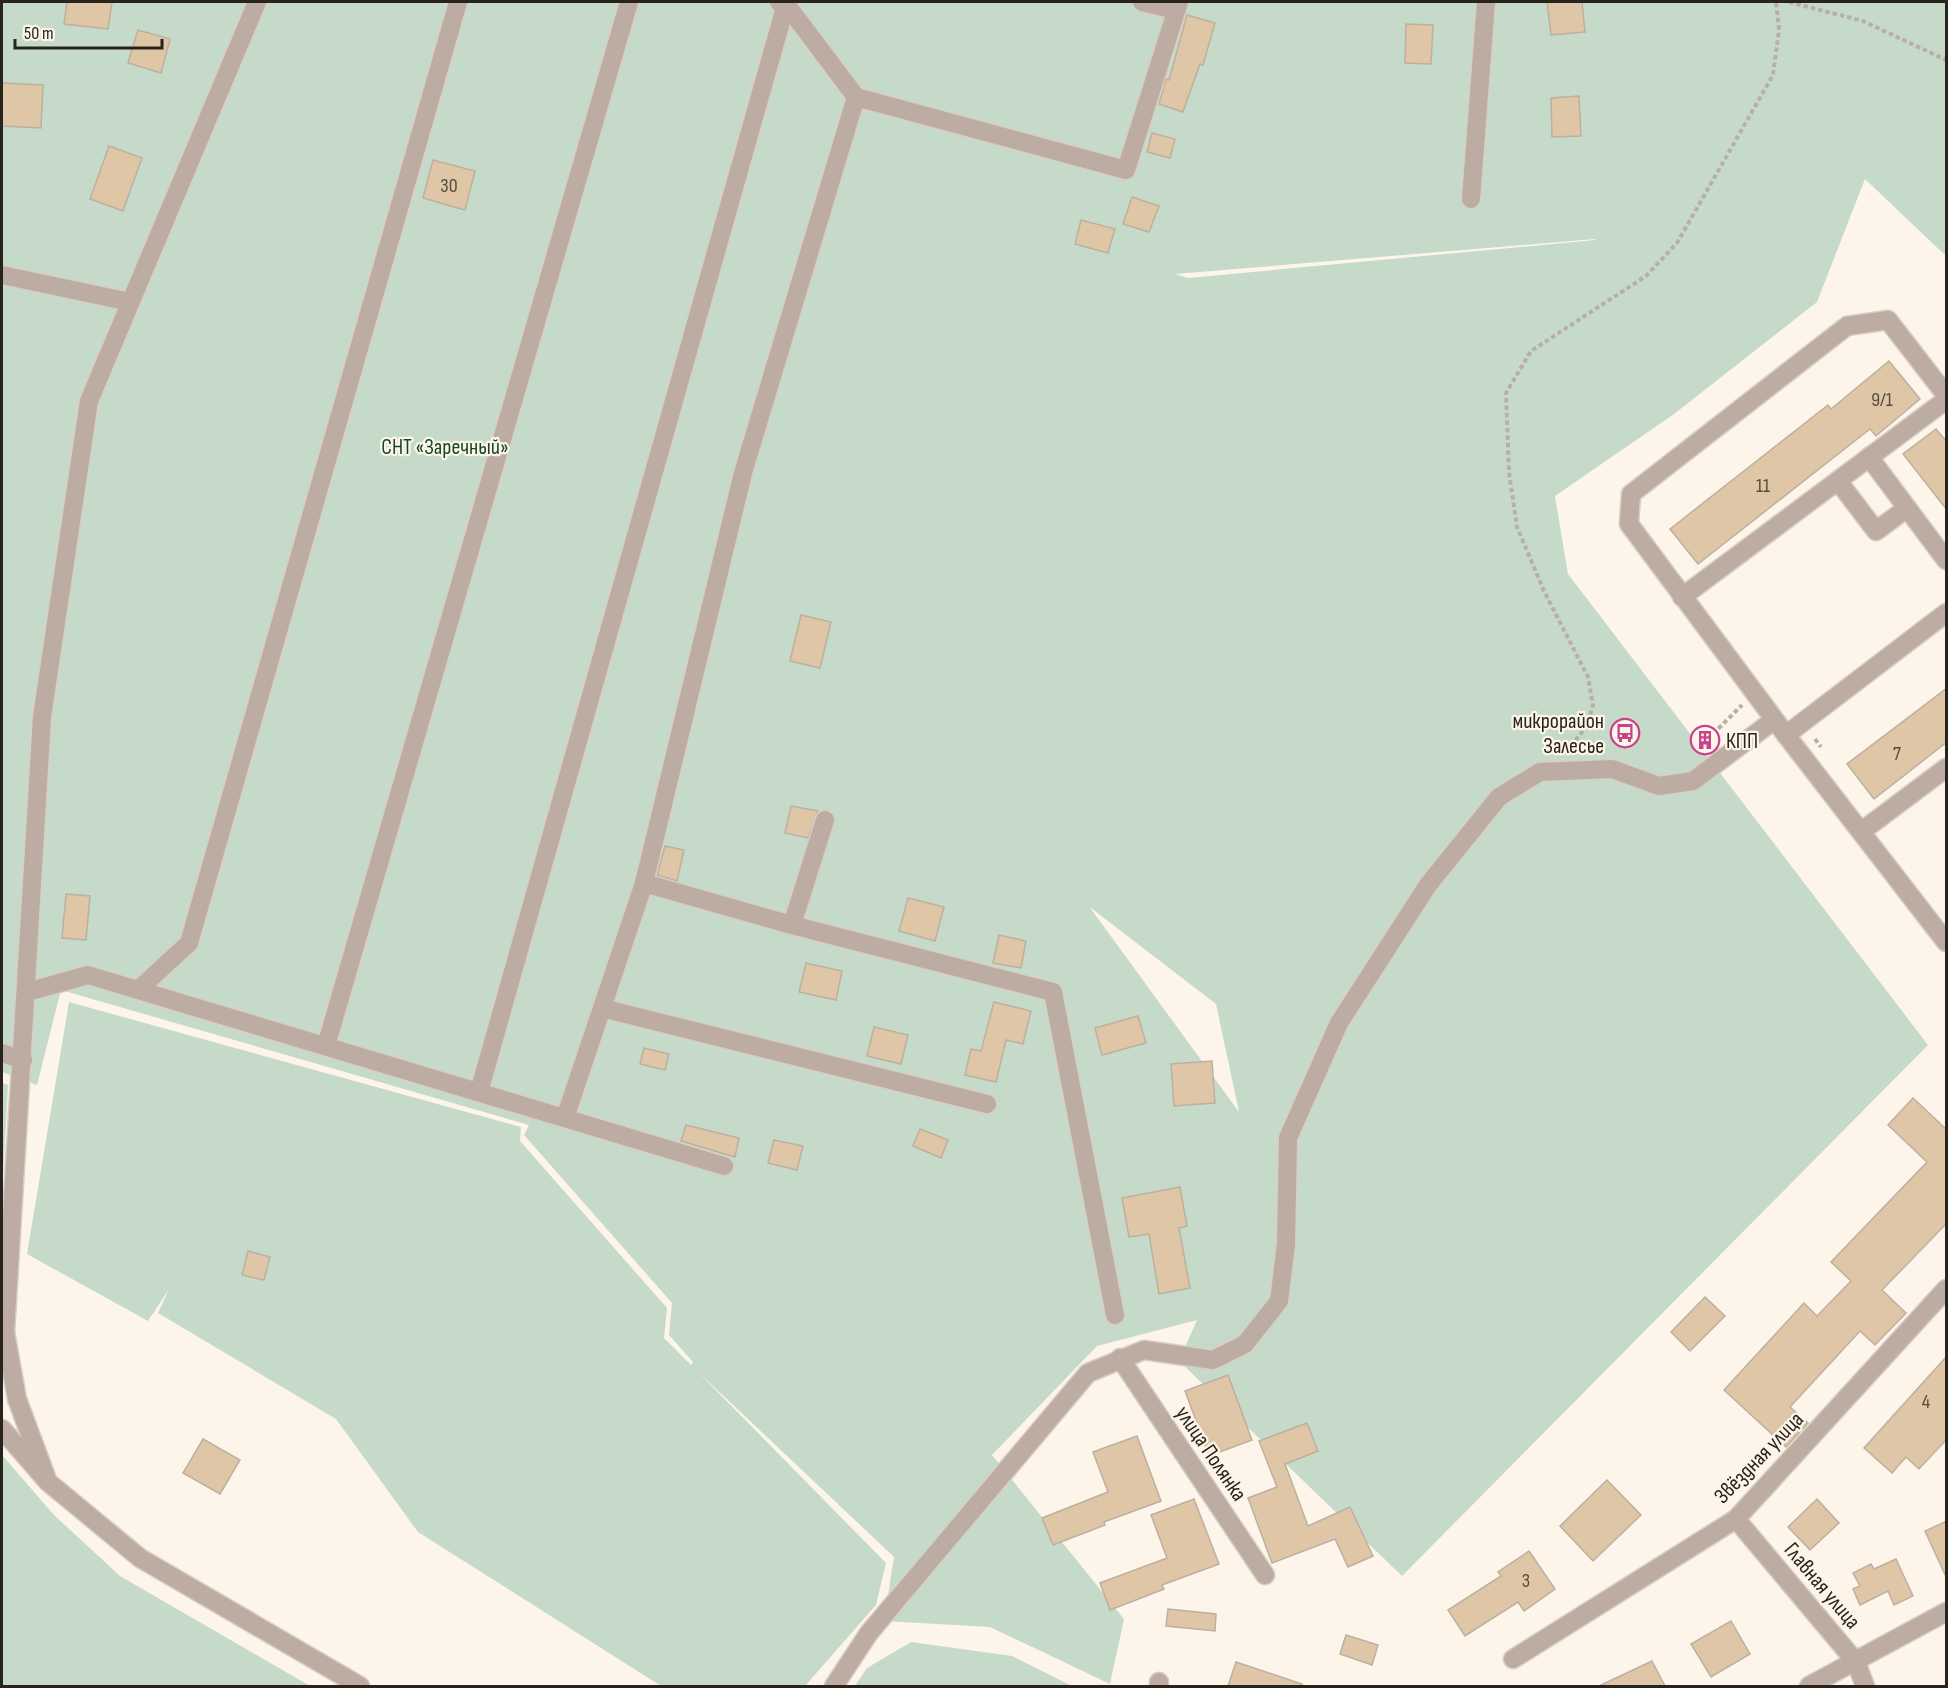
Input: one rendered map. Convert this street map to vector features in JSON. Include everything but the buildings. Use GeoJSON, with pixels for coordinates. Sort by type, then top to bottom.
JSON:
{"type":"FeatureCollection","features":[{"type":"Feature","properties":{"kind":"street"},"geometry":{"type":"LineString","coordinates":[[48,1482],[17,1400],[3,1337],[23,1060],[42,717],[89,401],[257,2]]}},
{"type":"Feature","properties":{"kind":"street"},"geometry":{"type":"LineString","coordinates":[[138,990],[189,943],[458,2]]}},
{"type":"Feature","properties":{"kind":"street"},"geometry":{"type":"LineString","coordinates":[[326,1046],[629,2]]}},
{"type":"Feature","properties":{"kind":"street"},"geometry":{"type":"LineString","coordinates":[[781,3],[856,97],[1126,170],[1177,6],[1142,2]]}},
{"type":"Feature","properties":{"kind":"street"},"geometry":{"type":"LineString","coordinates":[[1472,199],[1486,2]]}},
{"type":"Feature","properties":{"kind":"street"},"geometry":{"type":"LineString","coordinates":[[479,1092],[781,3]]}},
{"type":"Feature","properties":{"kind":"street"},"geometry":{"type":"LineString","coordinates":[[565,1118],[644,883],[743,473],[856,97]]}},
{"type":"Feature","properties":{"kind":"street"},"geometry":{"type":"LineString","coordinates":[[2,275],[130,303]]}},
{"type":"Feature","properties":{"kind":"street"},"geometry":{"type":"LineString","coordinates":[[1947,395],[1888,320],[1846,326],[1631,494],[1629,524],[1754,694],[1947,942]]}},
{"type":"Feature","properties":{"kind":"street"},"geometry":{"type":"LineString","coordinates":[[1682,597],[1947,400]]}},
{"type":"Feature","properties":{"kind":"street"},"geometry":{"type":"LineString","coordinates":[[1869,457],[1947,560]]}},
{"type":"Feature","properties":{"kind":"street"},"geometry":{"type":"LineString","coordinates":[[1838,481],[1876,531],[1907,508]]}},
{"type":"Feature","properties":{"kind":"street"},"geometry":{"type":"LineString","coordinates":[[1786,735],[1947,613]]}},
{"type":"Feature","properties":{"kind":"street"},"geometry":{"type":"LineString","coordinates":[[834,1686],[869,1633],[1088,1373],[1144,1350],[1213,1360],[1245,1344],[1279,1301],[1286,1244],[1288,1138],[1339,1023],[1428,885],[1499,796],[1540,772],[1612,769],[1659,786],[1693,781],[1774,720]]}},
{"type":"Feature","properties":{"kind":"street"},"geometry":{"type":"LineString","coordinates":[[1862,831],[1947,768]]}},
{"type":"Feature","properties":{"kind":"street"},"geometry":{"type":"LineString","coordinates":[[792,925],[825,820]]}},
{"type":"Feature","properties":{"kind":"street"},"geometry":{"type":"LineString","coordinates":[[644,883],[792,925],[1053,992],[1115,1315]]}},
{"type":"Feature","properties":{"kind":"street"},"geometry":{"type":"LineString","coordinates":[[27,992],[88,975],[723,1166]]}},
{"type":"Feature","properties":{"kind":"street"},"geometry":{"type":"LineString","coordinates":[[602,1008],[987,1104]]}},
{"type":"Feature","properties":{"kind":"street"},"geometry":{"type":"LineString","coordinates":[[2,1053],[23,1060]]}},
{"type":"Feature","properties":{"kind":"street","name":"Звёздная улица"},"geometry":{"type":"LineString","coordinates":[[1513,1659],[1736,1519],[1947,1289]]}},
{"type":"Feature","properties":{"kind":"street","name":"улица Полянка"},"geometry":{"type":"LineString","coordinates":[[1120,1358],[1265,1575]]}},
{"type":"Feature","properties":{"kind":"street"},"geometry":{"type":"LineString","coordinates":[[2,1429],[29,1463],[48,1482],[140,1558],[360,1686]]}},
{"type":"Feature","properties":{"kind":"street","name":"Главная улица"},"geometry":{"type":"LineString","coordinates":[[1736,1519],[1856,1662],[1865,1686]]}},
{"type":"Feature","properties":{"kind":"street"},"geometry":{"type":"LineString","coordinates":[[1809,1686],[1947,1612]]}},
{"type":"Feature","properties":{"kind":"path"},"geometry":{"type":"LineString","coordinates":[[1546,772],[1569,750],[1587,726],[1593,705],[1588,677],[1544,591],[1517,527],[1509,473],[1506,393],[1531,351],[1646,276],[1677,243],[1773,75],[1779,30],[1776,2]]}},
{"type":"Feature","properties":{"kind":"path"},"geometry":{"type":"LineString","coordinates":[[1789,2],[1863,21],[1947,60]]}},
{"type":"Feature","properties":{"kind":"path"},"geometry":{"type":"LineString","coordinates":[[1713,734],[1754,694]]}},
{"type":"Feature","properties":{"kind":"path"},"geometry":{"type":"LineString","coordinates":[[1815,739],[1828,756]]}},
{"type":"Feature","properties":{"kind":"green space","name":"СНТ «Заречный»"},"geometry":{"type":"Polygon","coordinates":[[[2,2],[1946,2],[1946,256],[1865,179],[1817,302],[1674,414],[1555,496],[1568,574],[1928,1045],[1402,1576],[1179,1361],[1197,1320],[1097,1346],[992,1455],[1124,1619],[1110,1684],[990,1627],[884,1621],[894,1557],[697,1371],[886,1563],[876,1605],[805,1686],[661,1686],[418,1532],[336,1419],[158,1313],[169,1289],[148,1321],[27,1254],[69,1002],[521,1127],[520,1141],[667,1308],[664,1338],[691,1365],[693,1362],[669,1335],[672,1303],[524,1135],[529,1125],[61,990],[37,1085],[2,1072],[2,2]],[[1595,239],[1175,274],[1188,278],[1595,239]],[[1091,909],[1239,1112],[1216,1004],[1091,909]]]}},
{"type":"Feature","properties":{"kind":"green space"},"geometry":{"type":"Polygon","coordinates":[[[2,1083],[8,1085],[2,1194],[2,1083]]]}},
{"type":"Feature","properties":{"kind":"green space"},"geometry":{"type":"Polygon","coordinates":[[[2,1455],[54,1515],[120,1576],[310,1686],[2,1686],[2,1455]]]}},
{"type":"Feature","properties":{"kind":"green space"},"geometry":{"type":"Polygon","coordinates":[[[911,1642],[1012,1656],[1072,1686],[855,1686],[867,1668],[911,1642]]]}},
{"type":"Feature","properties":{"kind":"place","name":"микрорайон Залесье"},"geometry":{"type":"Point","coordinates":[1625,733]}},
{"type":"Feature","properties":{"kind":"place","name":"КПП"},"geometry":{"type":"Point","coordinates":[1705,740]}}]}
